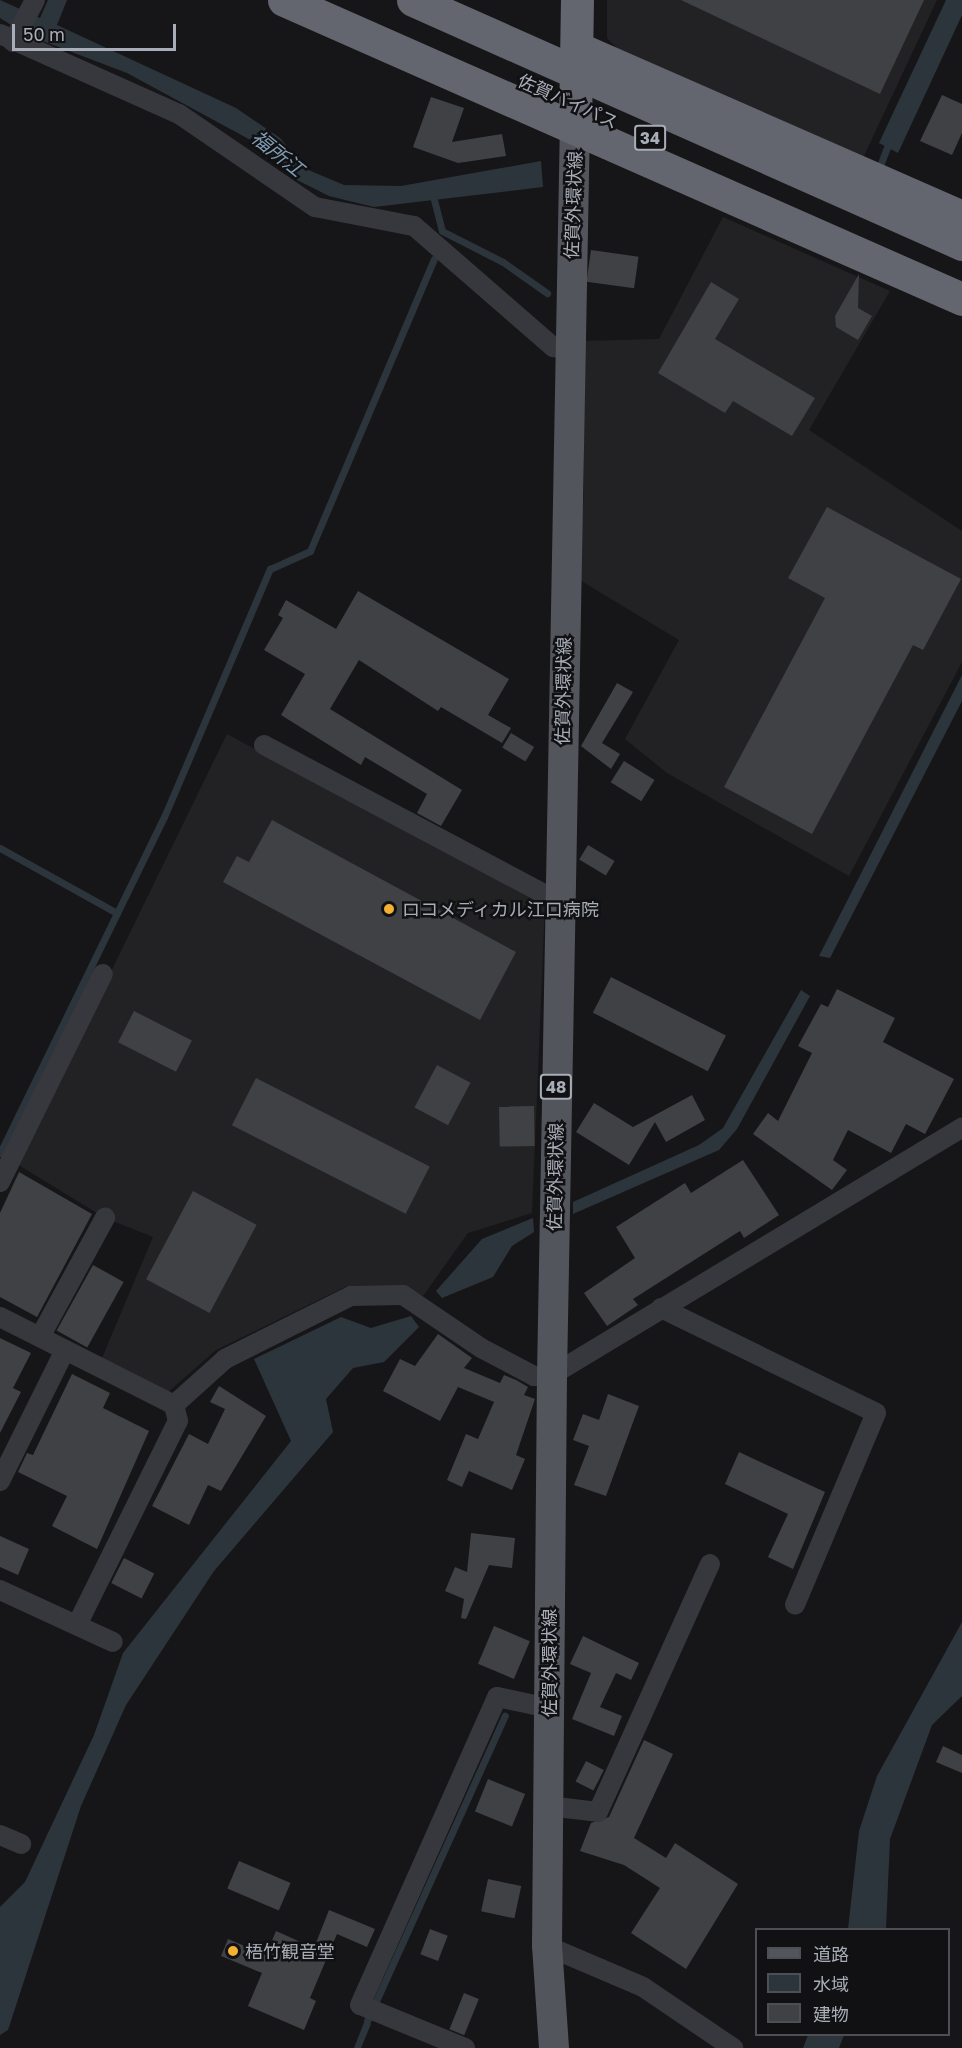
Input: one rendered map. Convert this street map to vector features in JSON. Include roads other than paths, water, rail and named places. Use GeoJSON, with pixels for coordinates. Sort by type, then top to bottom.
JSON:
{"type":"FeatureCollection","features":[{"type":"Feature","properties":{"kind":"highway"},"geometry":{"type":"LineString","coordinates":[[284,0],[575,126],[577,0]]}},
{"type":"Feature","properties":{"kind":"highway","name":"佐賀バイパス"},"geometry":{"type":"LineString","coordinates":[[338,0],[962,276]]}},
{"type":"Feature","properties":{"kind":"highway","name":"佐賀バイパス"},"geometry":{"type":"LineString","coordinates":[[413,0],[962,244]]}},
{"type":"Feature","properties":{"kind":"highway"},"geometry":{"type":"LineString","coordinates":[[467,0],[962,217]]}},
{"type":"Feature","properties":{"kind":"highway","name":"34"},"geometry":{"type":"LineString","coordinates":[[575,126],[962,299]]}},
{"type":"Feature","properties":{"kind":"main road","name":"佐賀外環状線"},"geometry":{"type":"LineString","coordinates":[[554,2048],[547,1946],[552,1375],[568,350],[575,126]]}},
{"type":"Feature","properties":{"kind":"street"},"geometry":{"type":"LineString","coordinates":[[32,4],[7,38],[179,114],[315,207],[414,226],[553,347],[568,350]]}},
{"type":"Feature","properties":{"kind":"street"},"geometry":{"type":"LineString","coordinates":[[264,745],[559,902]]}},
{"type":"Feature","properties":{"kind":"street"},"geometry":{"type":"LineString","coordinates":[[0,1182],[103,974]]}},
{"type":"Feature","properties":{"kind":"street"},"geometry":{"type":"LineString","coordinates":[[174,1405],[225,1359],[351,1296],[403,1295],[502,1359],[534,1376],[552,1375],[962,1128]]}},
{"type":"Feature","properties":{"kind":"street"},"geometry":{"type":"LineString","coordinates":[[40,1337],[105,1218]]}},
{"type":"Feature","properties":{"kind":"street"},"geometry":{"type":"LineString","coordinates":[[661,1308],[876,1413],[795,1605]]}},
{"type":"Feature","properties":{"kind":"street"},"geometry":{"type":"LineString","coordinates":[[0,1317],[174,1405],[178,1420],[77,1625]]}},
{"type":"Feature","properties":{"kind":"street"},"geometry":{"type":"LineString","coordinates":[[0,1481],[66,1350]]}},
{"type":"Feature","properties":{"kind":"street"},"geometry":{"type":"LineString","coordinates":[[548,1806],[598,1812],[710,1564]]}},
{"type":"Feature","properties":{"kind":"street"},"geometry":{"type":"LineString","coordinates":[[0,1590],[113,1641]]}},
{"type":"Feature","properties":{"kind":"street"},"geometry":{"type":"LineString","coordinates":[[465,2048],[360,2005],[497,1697],[549,1708]]}},
{"type":"Feature","properties":{"kind":"street"},"geometry":{"type":"LineString","coordinates":[[0,1835],[21,1844]]}},
{"type":"Feature","properties":{"kind":"street"},"geometry":{"type":"LineString","coordinates":[[547,1946],[643,1987],[733,2048]]}},
{"type":"Feature","properties":{"kind":"water","name":"福所江"},"geometry":{"type":"Polygon","coordinates":[[[0,0],[40,18],[48,0],[67,0],[57,25],[236,108],[280,138],[306,169],[344,185],[401,186],[541,161],[543,187],[374,207],[329,196],[293,178],[256,143],[127,73],[27,35],[0,18],[0,0]]]}},
{"type":"Feature","properties":{"kind":"water"},"geometry":{"type":"Polygon","coordinates":[[[946,0],[962,0],[962,15],[898,153],[879,143],[946,0]]]}},
{"type":"Feature","properties":{"kind":"water"},"geometry":{"type":"Polygon","coordinates":[[[962,675],[962,701],[830,958],[819,956],[962,675]]]}},
{"type":"Feature","properties":{"kind":"water"},"geometry":{"type":"Polygon","coordinates":[[[801,990],[810,996],[737,1129],[719,1150],[573,1214],[573,1202],[699,1145],[723,1128],[801,990]]]}},
{"type":"Feature","properties":{"kind":"water"},"geometry":{"type":"Polygon","coordinates":[[[533,1218],[534,1232],[512,1246],[493,1277],[442,1298],[436,1291],[482,1239],[533,1218]]]}},
{"type":"Feature","properties":{"kind":"water"},"geometry":{"type":"Polygon","coordinates":[[[411,1316],[419,1327],[384,1362],[353,1368],[326,1399],[333,1432],[214,1571],[126,1705],[81,1806],[8,2030],[0,2035],[0,1907],[25,1882],[94,1735],[123,1653],[291,1441],[254,1359],[341,1317],[371,1328],[411,1316]]]}},
{"type":"Feature","properties":{"kind":"water"},"geometry":{"type":"Polygon","coordinates":[[[962,1622],[962,1696],[932,1725],[890,1839],[886,1928],[848,1928],[859,1831],[877,1776],[962,1622]]]}},
{"type":"Feature","properties":{"kind":"water"},"geometry":{"type":"Polygon","coordinates":[[[365,2020],[371,2024],[361,2048],[354,2048],[365,2020]]]}},
{"type":"Feature","properties":{"kind":"water"},"geometry":{"type":"Polygon","coordinates":[[[807,2036],[844,2036],[839,2048],[803,2048],[807,2036]]]}},
{"type":"Feature","properties":{"kind":"waterway"},"geometry":{"type":"LineString","coordinates":[[881,163],[887,147]]}},
{"type":"Feature","properties":{"kind":"waterway"},"geometry":{"type":"LineString","coordinates":[[432,192],[442,231],[503,262],[547,293]]}},
{"type":"Feature","properties":{"kind":"waterway"},"geometry":{"type":"LineString","coordinates":[[0,1153],[164,817],[270,569],[310,551],[434,259]]}},
{"type":"Feature","properties":{"kind":"waterway"},"geometry":{"type":"LineString","coordinates":[[0,848],[117,913]]}},
{"type":"Feature","properties":{"kind":"waterway"},"geometry":{"type":"LineString","coordinates":[[367,2021],[505,1716]]}},
{"type":"Feature","properties":{"kind":"place","name":"ロコメディカル江口病院"},"geometry":{"type":"Point","coordinates":[389,909]}},
{"type":"Feature","properties":{"kind":"place","name":"梧竹観音堂"},"geometry":{"type":"Point","coordinates":[233,1951]}}]}
